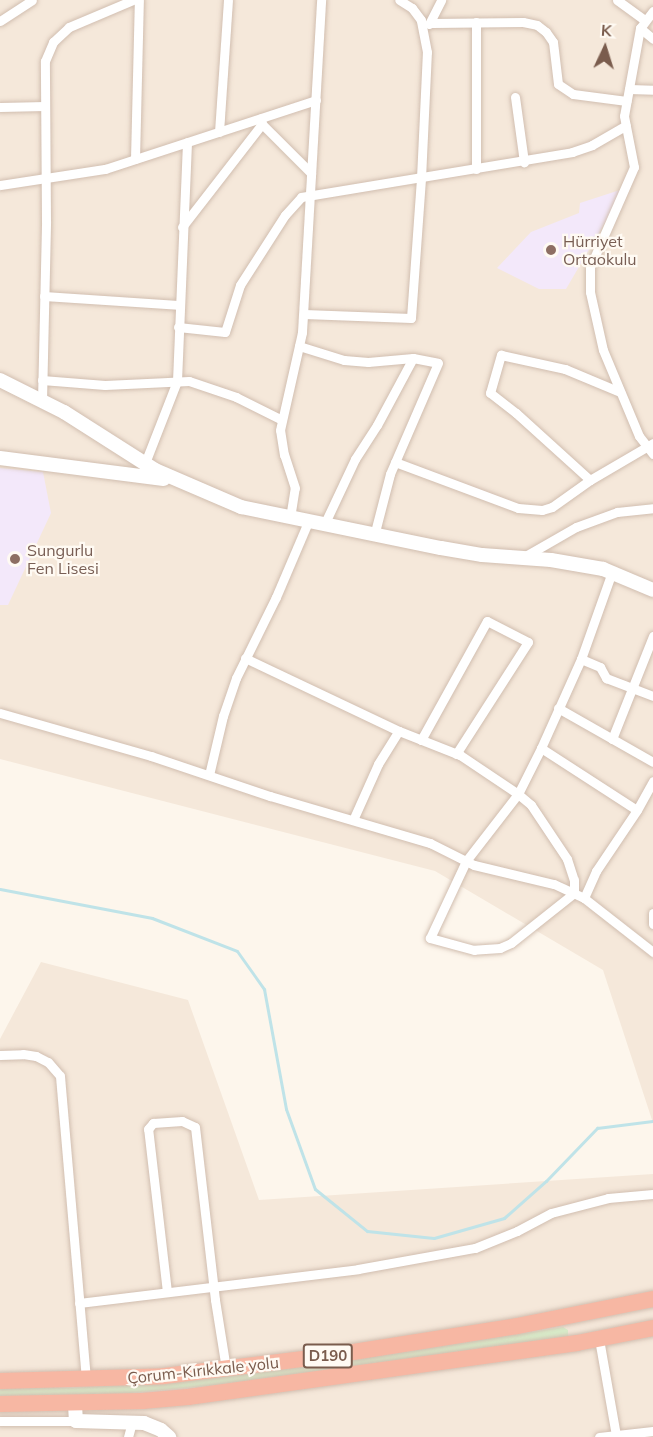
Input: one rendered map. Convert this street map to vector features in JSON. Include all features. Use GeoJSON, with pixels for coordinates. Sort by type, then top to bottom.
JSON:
{"type":"FeatureCollection","features":[{"type":"Feature","properties":{"kind":"highway","name":"Çorum-Kırıkkale yolu"},"geometry":{"type":"LineString","coordinates":[[0,1381],[86,1380],[226,1369],[328,1356],[517,1326],[653,1299]]}},
{"type":"Feature","properties":{"kind":"highway","name":"Çorum-Kırıkkale yolu"},"geometry":{"type":"LineString","coordinates":[[0,1404],[142,1401],[234,1391],[598,1340],[653,1328]]}},
{"type":"Feature","properties":{"kind":"main road"},"geometry":{"type":"LineString","coordinates":[[0,380],[42,401],[145,464],[241,507],[374,536],[482,555],[551,560],[612,572],[653,590]]}},
{"type":"Feature","properties":{"kind":"main road"},"geometry":{"type":"LineString","coordinates":[[0,458],[184,482]]}},
{"type":"Feature","properties":{"kind":"main road"},"geometry":{"type":"LineString","coordinates":[[75,1404],[76,1421],[132,1422],[153,1426],[169,1437]]}},
{"type":"Feature","properties":{"kind":"street"},"geometry":{"type":"LineString","coordinates":[[0,21],[32,0]]}},
{"type":"Feature","properties":{"kind":"street"},"geometry":{"type":"LineString","coordinates":[[42,401],[45,61],[57,37],[78,22],[133,0]]}},
{"type":"Feature","properties":{"kind":"street"},"geometry":{"type":"LineString","coordinates":[[135,159],[139,0]]}},
{"type":"Feature","properties":{"kind":"street"},"geometry":{"type":"LineString","coordinates":[[219,132],[228,0]]}},
{"type":"Feature","properties":{"kind":"street"},"geometry":{"type":"LineString","coordinates":[[290,518],[295,488],[284,455],[280,430],[304,314],[321,0]]}},
{"type":"Feature","properties":{"kind":"street"},"geometry":{"type":"LineString","coordinates":[[399,0],[428,25],[476,22],[523,22],[537,25],[553,42],[558,84],[573,94],[627,101]]}},
{"type":"Feature","properties":{"kind":"street"},"geometry":{"type":"LineString","coordinates":[[304,314],[411,318],[421,178],[428,25],[441,0]]}},
{"type":"Feature","properties":{"kind":"street"},"geometry":{"type":"LineString","coordinates":[[618,0],[643,24],[653,39]]}},
{"type":"Feature","properties":{"kind":"street"},"geometry":{"type":"LineString","coordinates":[[653,11],[643,24],[627,101],[626,125],[634,167],[590,267],[590,292],[603,350],[639,436],[650,444],[653,454]]}},
{"type":"Feature","properties":{"kind":"street"},"geometry":{"type":"LineString","coordinates":[[476,22],[476,169]]}},
{"type":"Feature","properties":{"kind":"street"},"geometry":{"type":"LineString","coordinates":[[629,89],[653,90]]}},
{"type":"Feature","properties":{"kind":"street"},"geometry":{"type":"LineString","coordinates":[[515,97],[524,162]]}},
{"type":"Feature","properties":{"kind":"street"},"geometry":{"type":"LineString","coordinates":[[0,185],[45,180],[105,169],[219,132],[261,121],[316,100]]}},
{"type":"Feature","properties":{"kind":"street"},"geometry":{"type":"LineString","coordinates":[[0,107],[45,106]]}},
{"type":"Feature","properties":{"kind":"street"},"geometry":{"type":"LineString","coordinates":[[261,121],[311,173]]}},
{"type":"Feature","properties":{"kind":"street"},"geometry":{"type":"LineString","coordinates":[[182,227],[261,121]]}},
{"type":"Feature","properties":{"kind":"street"},"geometry":{"type":"LineString","coordinates":[[178,327],[225,332],[240,285],[258,253],[298,200],[310,195],[524,162],[572,152],[592,145],[626,125]]}},
{"type":"Feature","properties":{"kind":"street"},"geometry":{"type":"LineString","coordinates":[[145,464],[177,381],[178,305],[187,142]]}},
{"type":"Feature","properties":{"kind":"street"},"geometry":{"type":"LineString","coordinates":[[44,296],[178,305]]}},
{"type":"Feature","properties":{"kind":"street"},"geometry":{"type":"LineString","coordinates":[[299,346],[335,359],[353,361],[412,358],[438,363],[395,462],[374,536]]}},
{"type":"Feature","properties":{"kind":"street"},"geometry":{"type":"LineString","coordinates":[[590,480],[516,413],[490,393],[501,355],[565,369],[621,392]]}},
{"type":"Feature","properties":{"kind":"street"},"geometry":{"type":"LineString","coordinates":[[324,525],[355,459],[377,425],[412,358]]}},
{"type":"Feature","properties":{"kind":"street"},"geometry":{"type":"LineString","coordinates":[[42,380],[105,385],[177,381],[208,385],[282,420]]}},
{"type":"Feature","properties":{"kind":"street"},"geometry":{"type":"LineString","coordinates":[[0,388],[18,390]]}},
{"type":"Feature","properties":{"kind":"street"},"geometry":{"type":"LineString","coordinates":[[395,462],[518,508],[542,510],[552,507],[590,480],[650,444]]}},
{"type":"Feature","properties":{"kind":"street"},"geometry":{"type":"LineString","coordinates":[[522,558],[576,527],[617,512],[653,508]]}},
{"type":"Feature","properties":{"kind":"street"},"geometry":{"type":"LineString","coordinates":[[209,775],[226,707],[245,658],[276,597],[308,522]]}},
{"type":"Feature","properties":{"kind":"street"},"geometry":{"type":"LineString","coordinates":[[574,893],[511,943],[500,948],[488,951],[449,945],[430,938],[466,861],[518,794],[541,748],[581,659],[612,572]]}},
{"type":"Feature","properties":{"kind":"street"},"geometry":{"type":"LineString","coordinates":[[421,740],[487,621],[528,642],[456,754]]}},
{"type":"Feature","properties":{"kind":"street"},"geometry":{"type":"LineString","coordinates":[[612,739],[653,636]]}},
{"type":"Feature","properties":{"kind":"street"},"geometry":{"type":"LineString","coordinates":[[245,658],[456,754],[518,794],[540,815],[567,859],[574,880],[574,893]]}},
{"type":"Feature","properties":{"kind":"street"},"geometry":{"type":"LineString","coordinates":[[581,659],[600,667],[606,678],[653,696]]}},
{"type":"Feature","properties":{"kind":"street"},"geometry":{"type":"LineString","coordinates":[[558,708],[651,760],[653,748]]}},
{"type":"Feature","properties":{"kind":"street"},"geometry":{"type":"LineString","coordinates":[[0,713],[430,843],[466,861],[554,884],[584,898],[652,950]]}},
{"type":"Feature","properties":{"kind":"street"},"geometry":{"type":"LineString","coordinates":[[353,820],[378,764],[399,730]]}},
{"type":"Feature","properties":{"kind":"street"},"geometry":{"type":"LineString","coordinates":[[541,748],[637,810]]}},
{"type":"Feature","properties":{"kind":"street"},"geometry":{"type":"LineString","coordinates":[[584,898],[596,871],[637,810],[653,781]]}},
{"type":"Feature","properties":{"kind":"street"},"geometry":{"type":"LineString","coordinates":[[653,913],[653,924]]}},
{"type":"Feature","properties":{"kind":"street"},"geometry":{"type":"LineString","coordinates":[[0,1055],[36,1056],[52,1066],[60,1076],[86,1380]]}},
{"type":"Feature","properties":{"kind":"street"},"geometry":{"type":"LineString","coordinates":[[167,1292],[148,1133],[153,1123],[182,1121],[195,1127],[226,1369]]}},
{"type":"Feature","properties":{"kind":"street"},"geometry":{"type":"LineString","coordinates":[[79,1302],[358,1269],[475,1248],[517,1231],[551,1213],[608,1198],[653,1194]]}},
{"type":"Feature","properties":{"kind":"street"},"geometry":{"type":"LineString","coordinates":[[598,1340],[616,1435]]}},
{"type":"Feature","properties":{"kind":"street"},"geometry":{"type":"LineString","coordinates":[[0,1421],[76,1421]]}},
{"type":"Feature","properties":{"kind":"street"},"geometry":{"type":"LineString","coordinates":[[128,1437],[132,1422]]}},
{"type":"Feature","properties":{"kind":"street"},"geometry":{"type":"LineString","coordinates":[[599,1437],[653,1431]]}},
{"type":"Feature","properties":{"kind":"shaded area"},"geometry":{"type":"Polygon","coordinates":[[[0,0],[653,0],[653,1123],[603,970],[435,871],[0,759],[0,0]]]}},
{"type":"Feature","properties":{"kind":"shaded area","name":"Hürriyet Ortaokulu"},"geometry":{"type":"Polygon","coordinates":[[[620,190],[617,202],[566,289],[539,289],[497,268],[531,232],[579,213],[580,203],[620,190]]]}},
{"type":"Feature","properties":{"kind":"shaded area","name":"Sungurlu Fen Lisesi"},"geometry":{"type":"Polygon","coordinates":[[[0,468],[43,472],[51,513],[8,605],[0,605],[0,468]]]}},
{"type":"Feature","properties":{"kind":"shaded area"},"geometry":{"type":"Polygon","coordinates":[[[41,962],[188,1000],[259,1200],[653,1174],[653,1437],[0,1437],[0,1039],[41,962]]]}},
{"type":"Feature","properties":{"kind":"green space"},"geometry":{"type":"Polygon","coordinates":[[[563,1327],[568,1330],[568,1337],[216,1385],[108,1395],[0,1396],[0,1387],[72,1388],[180,1381],[392,1354],[563,1327]]]}},
{"type":"Feature","properties":{"kind":"waterway"},"geometry":{"type":"LineString","coordinates":[[0,889],[152,918],[237,951],[264,989],[286,1109],[315,1189],[367,1231],[434,1238],[504,1218],[546,1181],[597,1128],[653,1121]]}},
{"type":"Feature","properties":{"kind":"place","name":"Hürriyet Ortaokulu"},"geometry":{"type":"Point","coordinates":[551,250]}},
{"type":"Feature","properties":{"kind":"place","name":"Sungurlu Fen Lisesi"},"geometry":{"type":"Point","coordinates":[15,559]}}]}
